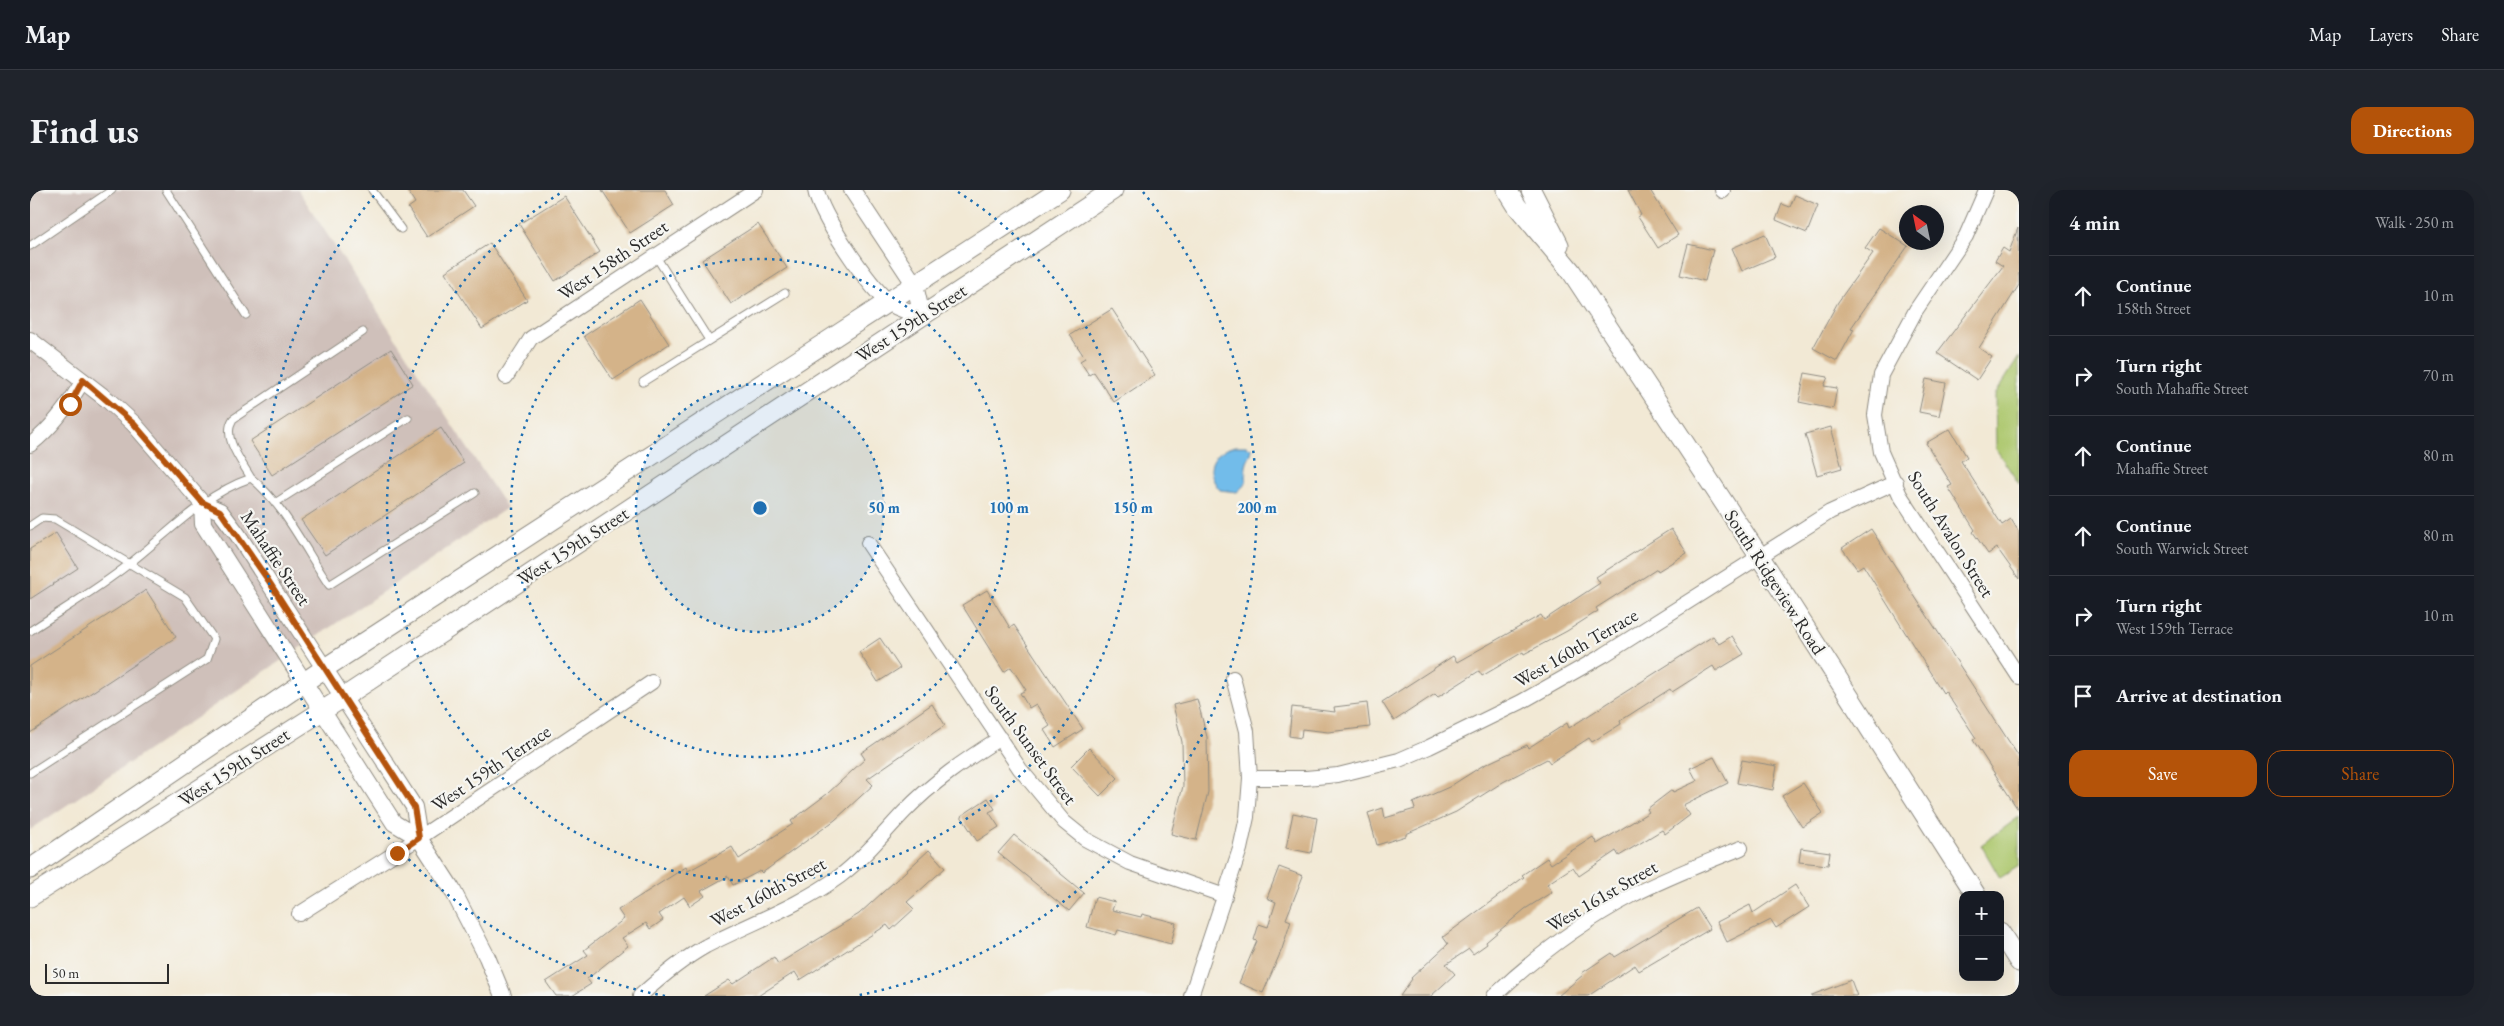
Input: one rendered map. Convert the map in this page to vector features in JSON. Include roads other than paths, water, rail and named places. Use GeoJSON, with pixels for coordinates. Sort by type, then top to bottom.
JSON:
{"type":"FeatureCollection","features":[{"type":"Feature","properties":{"kind":"main road","name":"West 159th Street"},"geometry":{"type":"LineString","coordinates":[[30,869],[305,681],[1060,190]]}},
{"type":"Feature","properties":{"kind":"main road","name":"West 159th Street"},"geometry":{"type":"LineString","coordinates":[[30,897],[344,697],[1113,190]]}},
{"type":"Feature","properties":{"kind":"main road","name":"South Ridgeview Road"},"geometry":{"type":"LineString","coordinates":[[1506,190],[1571,271],[1760,557],[1973,891]]}},
{"type":"Feature","properties":{"kind":"main road","name":"South Ridgeview Road"},"geometry":{"type":"LineString","coordinates":[[1531,190],[1571,271]]}},
{"type":"Feature","properties":{"kind":"main road"},"geometry":{"type":"LineString","coordinates":[[2003,936],[2019,962]]}},
{"type":"Feature","properties":{"kind":"street","name":"West 158th Street"},"geometry":{"type":"LineString","coordinates":[[506,377],[531,338],[756,190]]}},
{"type":"Feature","properties":{"kind":"street"},"geometry":{"type":"LineString","coordinates":[[816,190],[836,233],[874,288],[888,302],[922,316]]}},
{"type":"Feature","properties":{"kind":"street"},"geometry":{"type":"LineString","coordinates":[[852,190],[915,285],[922,316]]}},
{"type":"Feature","properties":{"kind":"street","name":"South Avalon Street"},"geometry":{"type":"LineString","coordinates":[[1986,190],[1966,236],[1916,310],[1881,375],[1875,415],[1881,452],[1896,482],[1900,495],[2019,677]]}},
{"type":"Feature","properties":{"kind":"street","name":"Mahaffie Street"},"geometry":{"type":"LineString","coordinates":[[30,340],[83,380],[134,424],[202,502],[220,511],[325,668],[414,807],[419,838]]}},
{"type":"Feature","properties":{"kind":"street"},"geometry":{"type":"LineString","coordinates":[[30,445],[70,404],[83,380]]}},
{"type":"Feature","properties":{"kind":"street","name":"West 160th Terrace"},"geometry":{"type":"LineString","coordinates":[[1250,778],[1306,778],[1338,775],[1392,762],[1429,747],[1521,702],[1604,655],[1830,512],[1896,482]]}},
{"type":"Feature","properties":{"kind":"street"},"geometry":{"type":"LineString","coordinates":[[202,502],[203,524],[394,823],[419,838],[452,889],[487,957],[503,996]]}},
{"type":"Feature","properties":{"kind":"street","name":"South Sunset Street"},"geometry":{"type":"LineString","coordinates":[[868,543],[1000,738],[1044,800],[1064,822],[1085,839],[1130,863],[1224,896]]}},
{"type":"Feature","properties":{"kind":"street"},"geometry":{"type":"LineString","coordinates":[[1191,996],[1244,833],[1250,778],[1247,731],[1233,678]]}},
{"type":"Feature","properties":{"kind":"street","name":"West 159th Terrace"},"geometry":{"type":"LineString","coordinates":[[299,914],[419,838],[652,682]]}},
{"type":"Feature","properties":{"kind":"street","name":"West 160th Street"},"geometry":{"type":"LineString","coordinates":[[640,996],[666,973],[691,955],[812,895],[840,876],[876,843],[931,786],[952,769],[1000,738]]}},
{"type":"Feature","properties":{"kind":"street","name":"West 161st Street"},"geometry":{"type":"LineString","coordinates":[[1494,996],[1552,946],[1591,919],[1661,882],[1741,848]]}},
{"type":"Feature","properties":{"kind":"lane"},"geometry":{"type":"LineString","coordinates":[[30,246],[112,190]]}},
{"type":"Feature","properties":{"kind":"lane"},"geometry":{"type":"LineString","coordinates":[[166,190],[246,314]]}},
{"type":"Feature","properties":{"kind":"lane"},"geometry":{"type":"LineString","coordinates":[[372,190],[402,229]]}},
{"type":"Feature","properties":{"kind":"lane"},"geometry":{"type":"LineString","coordinates":[[655,255],[709,340]]}},
{"type":"Feature","properties":{"kind":"lane"},"geometry":{"type":"LineString","coordinates":[[643,382],[784,293]]}},
{"type":"Feature","properties":{"kind":"lane"},"geometry":{"type":"LineString","coordinates":[[363,332],[233,419],[228,426],[229,436],[251,478],[264,488],[276,503],[329,585],[475,493]]}},
{"type":"Feature","properties":{"kind":"lane"},"geometry":{"type":"LineString","coordinates":[[276,503],[408,418]]}},
{"type":"Feature","properties":{"kind":"lane"},"geometry":{"type":"LineString","coordinates":[[30,630],[129,564],[202,502],[232,485],[251,478]]}},
{"type":"Feature","properties":{"kind":"lane"},"geometry":{"type":"LineString","coordinates":[[30,526],[42,518],[56,519],[186,597],[214,639],[207,659],[30,773]]}},
{"type":"Feature","properties":{"kind":"water"},"geometry":{"type":"Polygon","coordinates":[[[1236,446],[1246,446],[1252,449],[1246,466],[1246,482],[1237,492],[1220,490],[1212,475],[1212,462],[1221,452],[1236,446]]]}}]}
